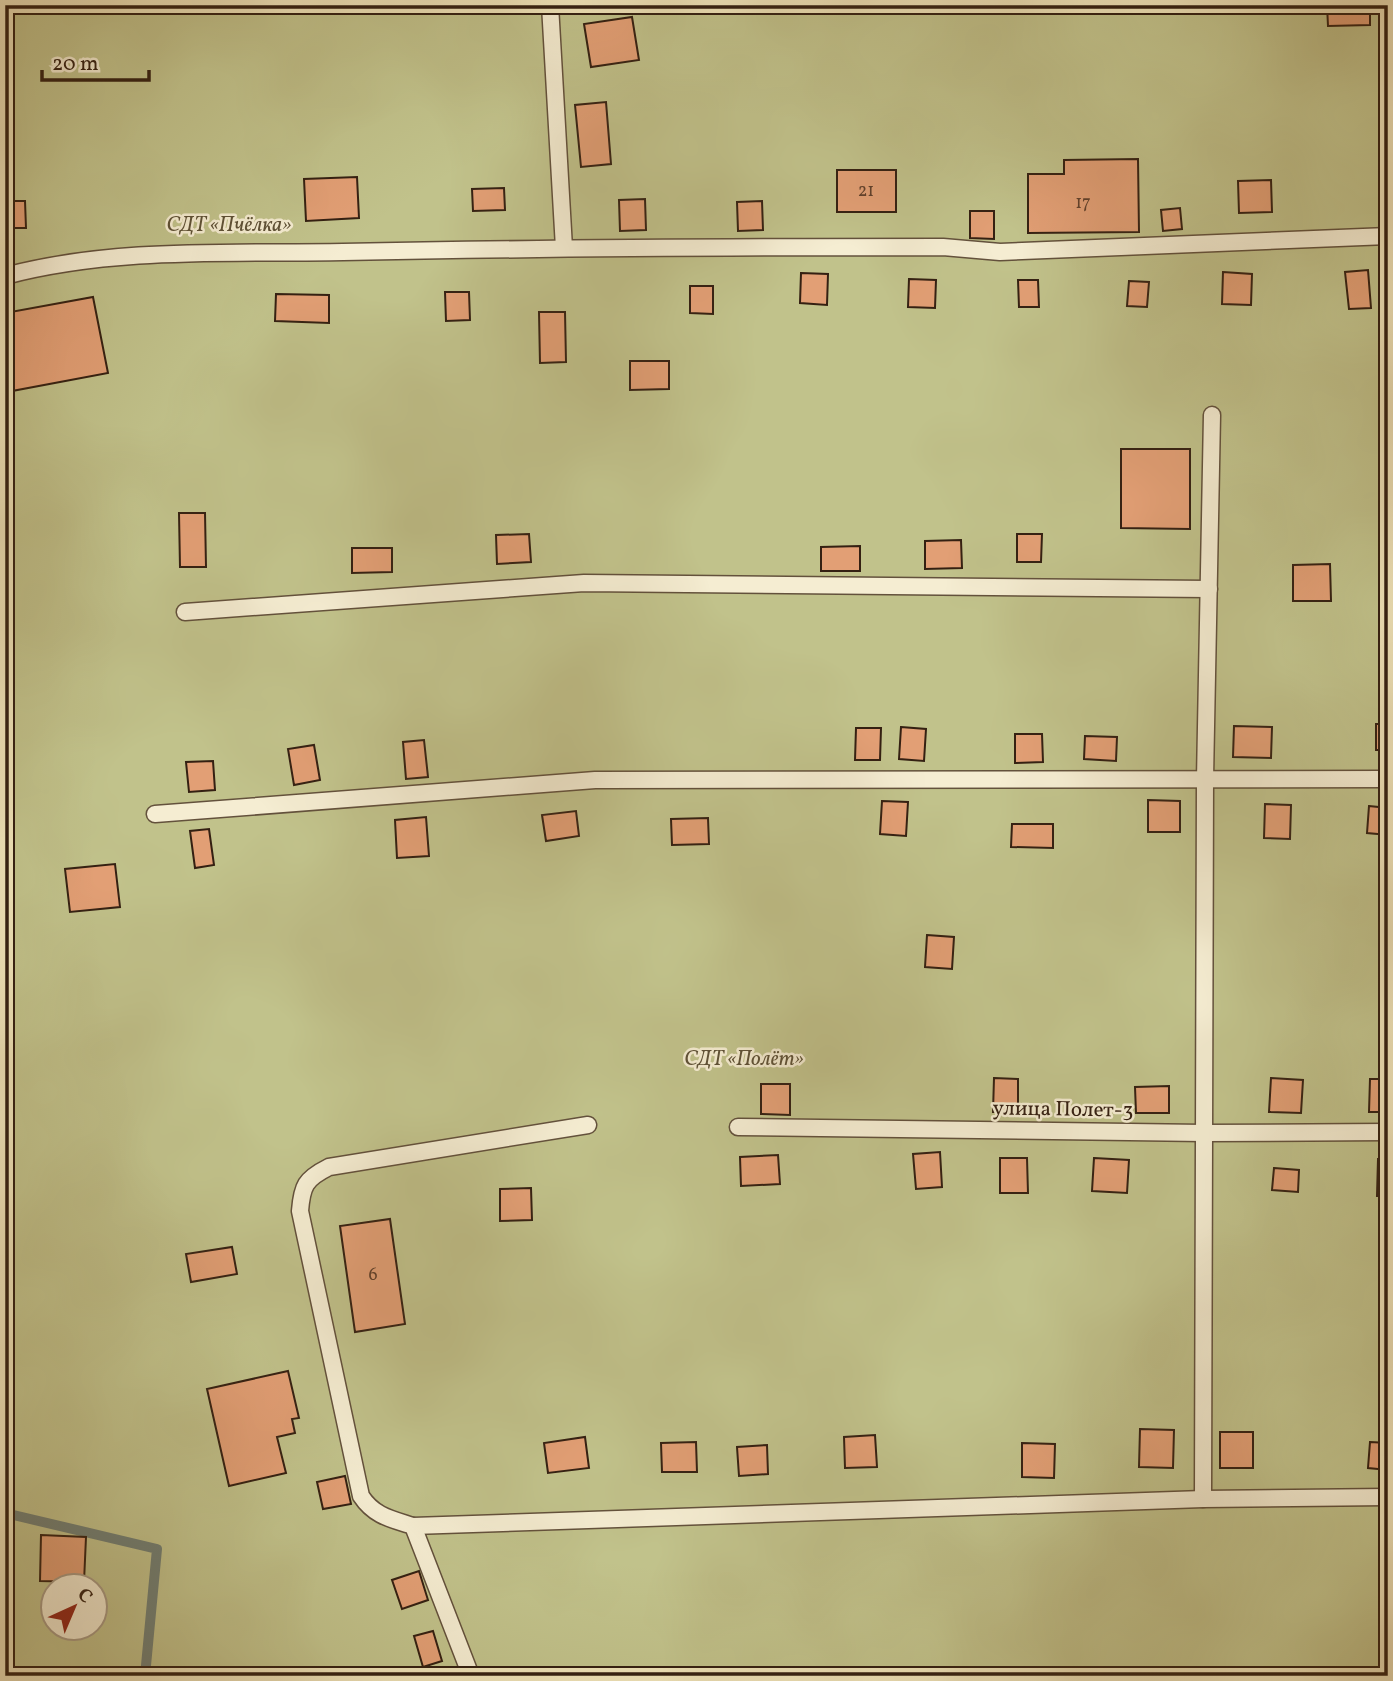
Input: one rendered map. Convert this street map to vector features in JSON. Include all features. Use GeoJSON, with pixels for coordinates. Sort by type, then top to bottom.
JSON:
{"type":"FeatureCollection","features":[{"type":"Feature","properties":{"kind":"lane"},"geometry":{"type":"LineString","coordinates":[[550,5],[564,247]]}},
{"type":"Feature","properties":{"kind":"lane"},"geometry":{"type":"LineString","coordinates":[[5,276],[65,262],[141,256],[564,247],[943,247],[1000,252],[1388,236]]}},
{"type":"Feature","properties":{"kind":"lane"},"geometry":{"type":"LineString","coordinates":[[1203,1499],[1205,779],[1212,415]]}},
{"type":"Feature","properties":{"kind":"lane"},"geometry":{"type":"LineString","coordinates":[[185,612],[584,583],[1209,589]]}},
{"type":"Feature","properties":{"kind":"lane"},"geometry":{"type":"LineString","coordinates":[[155,814],[595,780],[1388,779]]}},
{"type":"Feature","properties":{"kind":"lane"},"geometry":{"type":"LineString","coordinates":[[588,1125],[329,1167],[315,1174],[302,1189],[300,1211],[361,1496],[368,1507],[379,1515],[413,1526],[1203,1499],[1388,1497]]}},
{"type":"Feature","properties":{"kind":"lane","name":"улица Полет-3"},"geometry":{"type":"LineString","coordinates":[[738,1127],[1204,1133],[1388,1132]]}},
{"type":"Feature","properties":{"kind":"lane"},"geometry":{"type":"LineString","coordinates":[[413,1526],[471,1676]]}},
{"type":"Feature","properties":{"kind":"green space","name":"СДТ «Полёт»"},"geometry":{"type":"Polygon","coordinates":[[[5,5],[1388,5],[1388,1676],[5,1676],[5,5]]]}},
{"type":"Feature","properties":{"kind":"building"},"geometry":{"type":"Polygon","coordinates":[[[1327,5],[1370,5],[1370,25],[1328,26],[1327,5]]]}},
{"type":"Feature","properties":{"kind":"building"},"geometry":{"type":"Polygon","coordinates":[[[632,17],[639,60],[591,67],[584,24],[632,17]]]}},
{"type":"Feature","properties":{"kind":"building"},"geometry":{"type":"Polygon","coordinates":[[[606,102],[611,164],[581,167],[575,105],[606,102]]]}},
{"type":"Feature","properties":{"kind":"building"},"geometry":{"type":"Polygon","coordinates":[[[1138,159],[1139,232],[1028,233],[1028,174],[1064,174],[1064,160],[1138,159]]]}},
{"type":"Feature","properties":{"kind":"building"},"geometry":{"type":"Polygon","coordinates":[[[837,170],[896,170],[896,212],[837,212],[837,170]]]}},
{"type":"Feature","properties":{"kind":"building"},"geometry":{"type":"Polygon","coordinates":[[[357,177],[359,218],[306,221],[304,179],[357,177]]]}},
{"type":"Feature","properties":{"kind":"building"},"geometry":{"type":"Polygon","coordinates":[[[1271,180],[1272,212],[1239,213],[1238,181],[1271,180]]]}},
{"type":"Feature","properties":{"kind":"building"},"geometry":{"type":"Polygon","coordinates":[[[504,188],[505,210],[473,211],[472,189],[504,188]]]}},
{"type":"Feature","properties":{"kind":"building"},"geometry":{"type":"Polygon","coordinates":[[[645,199],[646,230],[620,231],[619,200],[645,199]]]}},
{"type":"Feature","properties":{"kind":"building"},"geometry":{"type":"Polygon","coordinates":[[[5,201],[25,201],[26,228],[5,228],[5,201]]]}},
{"type":"Feature","properties":{"kind":"building"},"geometry":{"type":"Polygon","coordinates":[[[762,201],[763,230],[738,231],[737,202],[762,201]]]}},
{"type":"Feature","properties":{"kind":"building"},"geometry":{"type":"Polygon","coordinates":[[[1180,208],[1182,229],[1163,231],[1161,210],[1180,208]]]}},
{"type":"Feature","properties":{"kind":"building"},"geometry":{"type":"Polygon","coordinates":[[[970,211],[994,211],[994,239],[970,238],[970,211]]]}},
{"type":"Feature","properties":{"kind":"building"},"geometry":{"type":"Polygon","coordinates":[[[1368,270],[1371,308],[1349,309],[1345,272],[1368,270]]]}},
{"type":"Feature","properties":{"kind":"building"},"geometry":{"type":"Polygon","coordinates":[[[1223,272],[1252,274],[1251,305],[1222,304],[1223,272]]]}},
{"type":"Feature","properties":{"kind":"building"},"geometry":{"type":"Polygon","coordinates":[[[801,273],[828,274],[827,305],[800,303],[801,273]]]}},
{"type":"Feature","properties":{"kind":"building"},"geometry":{"type":"Polygon","coordinates":[[[909,279],[936,280],[935,308],[908,307],[909,279]]]}},
{"type":"Feature","properties":{"kind":"building"},"geometry":{"type":"Polygon","coordinates":[[[1018,280],[1038,280],[1039,307],[1019,307],[1018,280]]]}},
{"type":"Feature","properties":{"kind":"building"},"geometry":{"type":"Polygon","coordinates":[[[1129,281],[1149,282],[1147,307],[1127,306],[1129,281]]]}},
{"type":"Feature","properties":{"kind":"building"},"geometry":{"type":"Polygon","coordinates":[[[690,286],[713,286],[713,314],[690,313],[690,286]]]}},
{"type":"Feature","properties":{"kind":"building"},"geometry":{"type":"Polygon","coordinates":[[[445,292],[469,292],[470,320],[446,321],[445,292]]]}},
{"type":"Feature","properties":{"kind":"building"},"geometry":{"type":"Polygon","coordinates":[[[276,294],[329,295],[329,323],[275,321],[276,294]]]}},
{"type":"Feature","properties":{"kind":"building"},"geometry":{"type":"Polygon","coordinates":[[[93,297],[108,373],[12,391],[5,354],[5,313],[93,297]]]}},
{"type":"Feature","properties":{"kind":"building"},"geometry":{"type":"Polygon","coordinates":[[[539,312],[565,312],[566,362],[540,363],[539,312]]]}},
{"type":"Feature","properties":{"kind":"building"},"geometry":{"type":"Polygon","coordinates":[[[630,361],[669,361],[669,389],[630,390],[630,361]]]}},
{"type":"Feature","properties":{"kind":"building"},"geometry":{"type":"Polygon","coordinates":[[[1121,449],[1190,449],[1190,529],[1121,528],[1121,449]]]}},
{"type":"Feature","properties":{"kind":"building"},"geometry":{"type":"Polygon","coordinates":[[[1385,499],[1388,499],[1388,535],[1386,535],[1385,499]]]}},
{"type":"Feature","properties":{"kind":"building"},"geometry":{"type":"Polygon","coordinates":[[[179,513],[205,513],[206,567],[180,567],[179,513]]]}},
{"type":"Feature","properties":{"kind":"building"},"geometry":{"type":"Polygon","coordinates":[[[529,534],[531,562],[497,564],[496,535],[529,534]]]}},
{"type":"Feature","properties":{"kind":"building"},"geometry":{"type":"Polygon","coordinates":[[[1017,534],[1042,534],[1041,562],[1017,562],[1017,534]]]}},
{"type":"Feature","properties":{"kind":"building"},"geometry":{"type":"Polygon","coordinates":[[[961,540],[962,568],[925,569],[925,541],[961,540]]]}},
{"type":"Feature","properties":{"kind":"building"},"geometry":{"type":"Polygon","coordinates":[[[860,546],[860,571],[821,571],[821,547],[860,546]]]}},
{"type":"Feature","properties":{"kind":"building"},"geometry":{"type":"Polygon","coordinates":[[[352,548],[392,548],[392,572],[352,573],[352,548]]]}},
{"type":"Feature","properties":{"kind":"building"},"geometry":{"type":"Polygon","coordinates":[[[1330,564],[1331,601],[1293,601],[1293,565],[1330,564]]]}},
{"type":"Feature","properties":{"kind":"building"},"geometry":{"type":"Polygon","coordinates":[[[1376,724],[1388,724],[1388,750],[1376,750],[1376,724]]]}},
{"type":"Feature","properties":{"kind":"building"},"geometry":{"type":"Polygon","coordinates":[[[1234,726],[1272,727],[1271,758],[1233,757],[1234,726]]]}},
{"type":"Feature","properties":{"kind":"building"},"geometry":{"type":"Polygon","coordinates":[[[901,727],[926,729],[924,761],[899,759],[901,727]]]}},
{"type":"Feature","properties":{"kind":"building"},"geometry":{"type":"Polygon","coordinates":[[[856,728],[881,728],[880,760],[855,760],[856,728]]]}},
{"type":"Feature","properties":{"kind":"building"},"geometry":{"type":"Polygon","coordinates":[[[1015,734],[1042,734],[1043,762],[1015,763],[1015,734]]]}},
{"type":"Feature","properties":{"kind":"building"},"geometry":{"type":"Polygon","coordinates":[[[1085,736],[1117,737],[1116,761],[1084,759],[1085,736]]]}},
{"type":"Feature","properties":{"kind":"building"},"geometry":{"type":"Polygon","coordinates":[[[424,740],[428,777],[406,779],[403,742],[424,740]]]}},
{"type":"Feature","properties":{"kind":"building"},"geometry":{"type":"Polygon","coordinates":[[[314,745],[320,780],[294,785],[288,749],[314,745]]]}},
{"type":"Feature","properties":{"kind":"building"},"geometry":{"type":"Polygon","coordinates":[[[213,761],[215,790],[189,792],[186,762],[213,761]]]}},
{"type":"Feature","properties":{"kind":"building"},"geometry":{"type":"Polygon","coordinates":[[[1148,800],[1180,801],[1180,832],[1148,832],[1148,800]]]}},
{"type":"Feature","properties":{"kind":"building"},"geometry":{"type":"Polygon","coordinates":[[[882,801],[908,802],[906,836],[880,834],[882,801]]]}},
{"type":"Feature","properties":{"kind":"building"},"geometry":{"type":"Polygon","coordinates":[[[1265,804],[1291,805],[1290,839],[1264,838],[1265,804]]]}},
{"type":"Feature","properties":{"kind":"building"},"geometry":{"type":"Polygon","coordinates":[[[1369,806],[1388,808],[1388,835],[1367,833],[1369,806]]]}},
{"type":"Feature","properties":{"kind":"building"},"geometry":{"type":"Polygon","coordinates":[[[576,811],[579,836],[546,841],[542,815],[576,811]]]}},
{"type":"Feature","properties":{"kind":"building"},"geometry":{"type":"Polygon","coordinates":[[[426,817],[429,856],[397,858],[395,820],[426,817]]]}},
{"type":"Feature","properties":{"kind":"building"},"geometry":{"type":"Polygon","coordinates":[[[708,818],[709,844],[672,845],[671,819],[708,818]]]}},
{"type":"Feature","properties":{"kind":"building"},"geometry":{"type":"Polygon","coordinates":[[[1012,824],[1053,824],[1053,848],[1011,847],[1012,824]]]}},
{"type":"Feature","properties":{"kind":"building"},"geometry":{"type":"Polygon","coordinates":[[[209,829],[214,865],[195,868],[190,831],[209,829]]]}},
{"type":"Feature","properties":{"kind":"building"},"geometry":{"type":"Polygon","coordinates":[[[115,864],[120,907],[70,912],[65,869],[115,864]]]}},
{"type":"Feature","properties":{"kind":"building"},"geometry":{"type":"Polygon","coordinates":[[[927,935],[954,937],[952,969],[925,967],[927,935]]]}},
{"type":"Feature","properties":{"kind":"building"},"geometry":{"type":"Polygon","coordinates":[[[994,1078],[1018,1079],[1018,1112],[993,1112],[994,1078]]]}},
{"type":"Feature","properties":{"kind":"building"},"geometry":{"type":"Polygon","coordinates":[[[1271,1078],[1303,1080],[1301,1113],[1269,1112],[1271,1078]]]}},
{"type":"Feature","properties":{"kind":"building"},"geometry":{"type":"Polygon","coordinates":[[[1370,1079],[1388,1079],[1388,1112],[1369,1112],[1370,1079]]]}},
{"type":"Feature","properties":{"kind":"building"},"geometry":{"type":"Polygon","coordinates":[[[761,1084],[790,1084],[790,1115],[761,1114],[761,1084]]]}},
{"type":"Feature","properties":{"kind":"building"},"geometry":{"type":"Polygon","coordinates":[[[1169,1086],[1169,1113],[1136,1113],[1135,1087],[1169,1086]]]}},
{"type":"Feature","properties":{"kind":"building"},"geometry":{"type":"Polygon","coordinates":[[[940,1152],[942,1187],[916,1189],[913,1154],[940,1152]]]}},
{"type":"Feature","properties":{"kind":"building"},"geometry":{"type":"Polygon","coordinates":[[[778,1155],[780,1184],[741,1186],[740,1157],[778,1155]]]}},
{"type":"Feature","properties":{"kind":"building"},"geometry":{"type":"Polygon","coordinates":[[[1000,1158],[1027,1158],[1028,1193],[1000,1193],[1000,1158]]]}},
{"type":"Feature","properties":{"kind":"building"},"geometry":{"type":"Polygon","coordinates":[[[1094,1158],[1129,1160],[1127,1193],[1092,1191],[1094,1158]]]}},
{"type":"Feature","properties":{"kind":"building"},"geometry":{"type":"Polygon","coordinates":[[[1378,1159],[1388,1160],[1388,1196],[1377,1196],[1378,1159]]]}},
{"type":"Feature","properties":{"kind":"building"},"geometry":{"type":"Polygon","coordinates":[[[1274,1168],[1299,1170],[1298,1192],[1272,1190],[1274,1168]]]}},
{"type":"Feature","properties":{"kind":"building"},"geometry":{"type":"Polygon","coordinates":[[[531,1188],[532,1220],[500,1221],[500,1189],[531,1188]]]}},
{"type":"Feature","properties":{"kind":"building"},"geometry":{"type":"Polygon","coordinates":[[[390,1219],[405,1324],[355,1332],[340,1226],[390,1219]]]}},
{"type":"Feature","properties":{"kind":"building"},"geometry":{"type":"Polygon","coordinates":[[[232,1247],[237,1274],[191,1282],[186,1254],[232,1247]]]}},
{"type":"Feature","properties":{"kind":"building"},"geometry":{"type":"Polygon","coordinates":[[[288,1371],[299,1418],[292,1419],[295,1433],[277,1437],[286,1473],[229,1486],[207,1389],[288,1371]]]}},
{"type":"Feature","properties":{"kind":"building"},"geometry":{"type":"Polygon","coordinates":[[[1140,1429],[1174,1430],[1173,1468],[1139,1467],[1140,1429]]]}},
{"type":"Feature","properties":{"kind":"building"},"geometry":{"type":"Polygon","coordinates":[[[1220,1432],[1253,1432],[1253,1468],[1220,1468],[1220,1432]]]}},
{"type":"Feature","properties":{"kind":"building"},"geometry":{"type":"Polygon","coordinates":[[[875,1435],[877,1467],[845,1468],[844,1437],[875,1435]]]}},
{"type":"Feature","properties":{"kind":"building"},"geometry":{"type":"Polygon","coordinates":[[[585,1437],[589,1468],[548,1473],[544,1443],[585,1437]]]}},
{"type":"Feature","properties":{"kind":"building"},"geometry":{"type":"Polygon","coordinates":[[[696,1442],[697,1472],[662,1472],[661,1443],[696,1442]]]}},
{"type":"Feature","properties":{"kind":"building"},"geometry":{"type":"Polygon","coordinates":[[[1370,1442],[1388,1443],[1388,1470],[1368,1468],[1370,1442]]]}},
{"type":"Feature","properties":{"kind":"building"},"geometry":{"type":"Polygon","coordinates":[[[1022,1443],[1055,1444],[1054,1478],[1022,1477],[1022,1443]]]}},
{"type":"Feature","properties":{"kind":"building"},"geometry":{"type":"Polygon","coordinates":[[[767,1445],[768,1474],[739,1476],[737,1447],[767,1445]]]}},
{"type":"Feature","properties":{"kind":"building"},"geometry":{"type":"Polygon","coordinates":[[[345,1476],[351,1504],[323,1509],[317,1482],[345,1476]]]}},
{"type":"Feature","properties":{"kind":"building"},"geometry":{"type":"Polygon","coordinates":[[[41,1535],[86,1537],[84,1572],[40,1572],[41,1535]]]}},
{"type":"Feature","properties":{"kind":"building"},"geometry":{"type":"Polygon","coordinates":[[[419,1571],[428,1600],[402,1609],[392,1580],[419,1571]]]}},
{"type":"Feature","properties":{"kind":"building"},"geometry":{"type":"Polygon","coordinates":[[[433,1631],[442,1661],[423,1667],[414,1636],[433,1631]]]}},
{"type":"Feature","properties":{"kind":"waterway"},"geometry":{"type":"LineString","coordinates":[[5,1513],[157,1549],[145,1676]]}},
{"type":"Feature","properties":{"kind":"park label","name":"СДТ «Пчёлка»"},"geometry":{"type":"Point","coordinates":[229,225]}}]}
